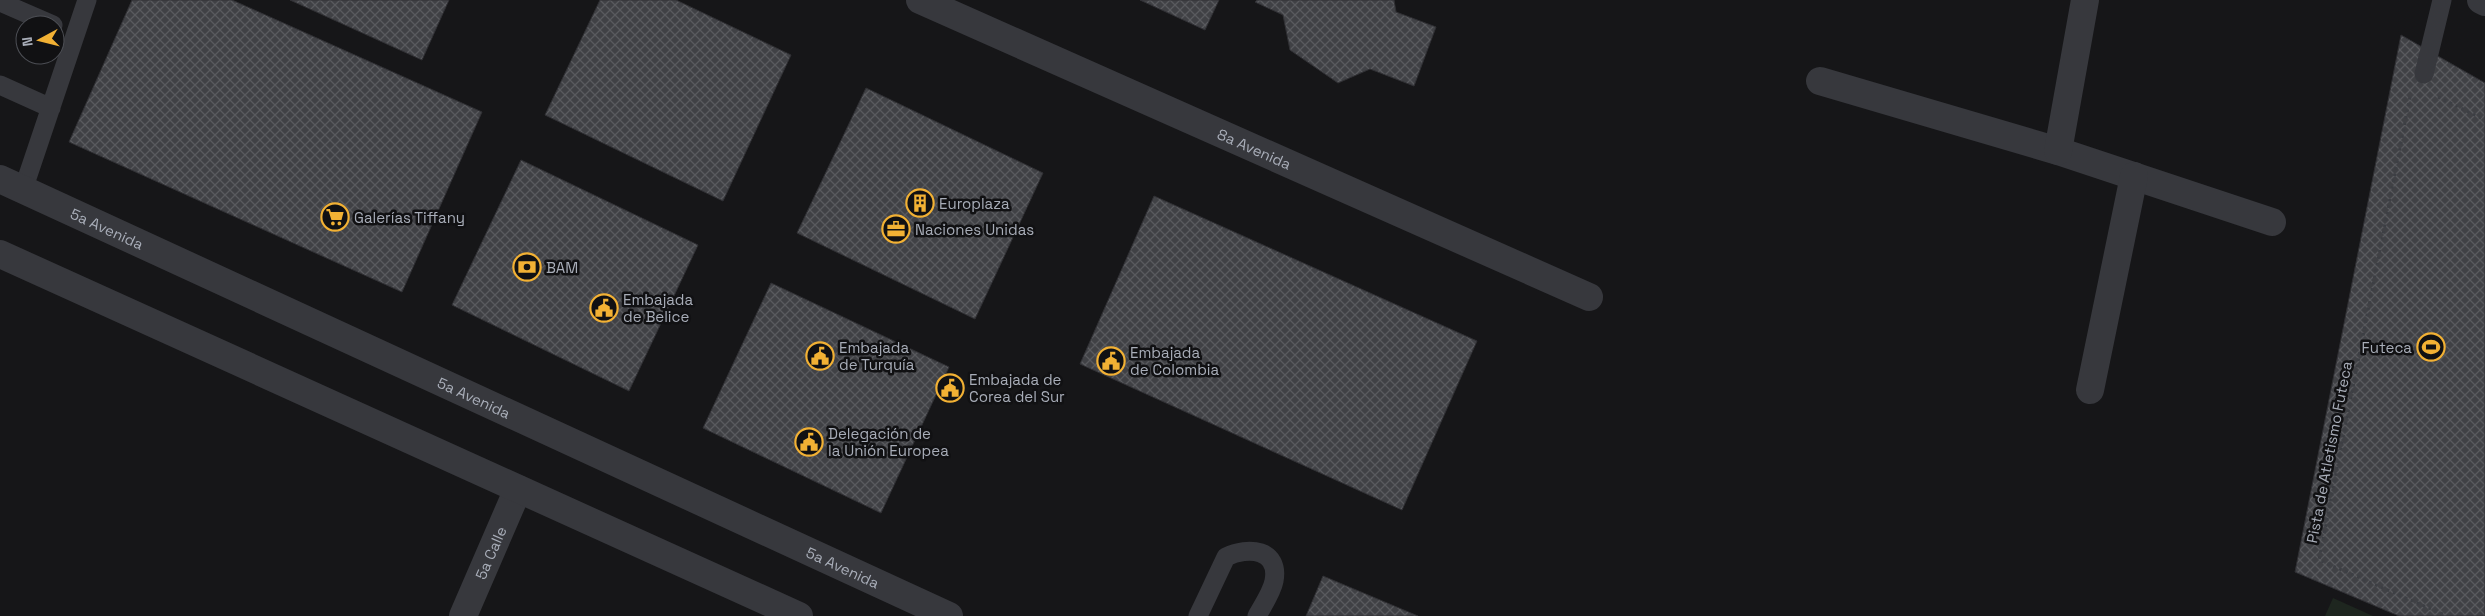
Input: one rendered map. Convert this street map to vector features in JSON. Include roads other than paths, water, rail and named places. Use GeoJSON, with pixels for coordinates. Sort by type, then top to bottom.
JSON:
{"type":"FeatureCollection","features":[{"type":"Feature","properties":{"kind":"street","name":"8a Avenida"},"geometry":{"type":"LineString","coordinates":[[920,0],[1589,297]]}},
{"type":"Feature","properties":{"kind":"street"},"geometry":{"type":"LineString","coordinates":[[2058,151],[2085,0]]}},
{"type":"Feature","properties":{"kind":"street"},"geometry":{"type":"LineString","coordinates":[[2481,0],[2485,2]]}},
{"type":"Feature","properties":{"kind":"street"},"geometry":{"type":"LineString","coordinates":[[1820,81],[2058,151],[2272,222]]}},
{"type":"Feature","properties":{"kind":"street"},"geometry":{"type":"LineString","coordinates":[[2090,390],[2134,176]]}},
{"type":"Feature","properties":{"kind":"street","name":"5a Avenida"},"geometry":{"type":"LineString","coordinates":[[12,185],[949,616]]}},
{"type":"Feature","properties":{"kind":"street"},"geometry":{"type":"LineString","coordinates":[[0,254],[798,616]]}},
{"type":"Feature","properties":{"kind":"street","name":"5a Calle"},"geometry":{"type":"LineString","coordinates":[[463,616],[518,489]]}},
{"type":"Feature","properties":{"kind":"lane"},"geometry":{"type":"LineString","coordinates":[[12,185],[51,108],[87,0]]}},
{"type":"Feature","properties":{"kind":"lane"},"geometry":{"type":"LineString","coordinates":[[2424,74],[2442,0]]}},
{"type":"Feature","properties":{"kind":"lane"},"geometry":{"type":"LineString","coordinates":[[0,2],[31,15]]}},
{"type":"Feature","properties":{"kind":"lane"},"geometry":{"type":"LineString","coordinates":[[65,30],[75,34]]}},
{"type":"Feature","properties":{"kind":"lane"},"geometry":{"type":"LineString","coordinates":[[0,85],[51,108]]}},
{"type":"Feature","properties":{"kind":"lane"},"geometry":{"type":"LineString","coordinates":[[1198,616],[1226,557],[1256,551],[1268,557],[1275,566],[1274,582],[1257,616]]}},
{"type":"Feature","properties":{"kind":"place","name":"Europlaza"},"geometry":{"type":"Point","coordinates":[920,203]}},
{"type":"Feature","properties":{"kind":"place","name":"Galerías Tiffany"},"geometry":{"type":"Point","coordinates":[335,217]}},
{"type":"Feature","properties":{"kind":"place","name":"Naciones Unidas"},"geometry":{"type":"Point","coordinates":[896,229]}},
{"type":"Feature","properties":{"kind":"place","name":"BAM"},"geometry":{"type":"Point","coordinates":[527,267]}},
{"type":"Feature","properties":{"kind":"place","name":"Embajada de Belice"},"geometry":{"type":"Point","coordinates":[604,308]}},
{"type":"Feature","properties":{"kind":"place","name":"Futeca"},"geometry":{"type":"Point","coordinates":[2431,347]}},
{"type":"Feature","properties":{"kind":"place","name":"Embajada de Turquía"},"geometry":{"type":"Point","coordinates":[820,356]}},
{"type":"Feature","properties":{"kind":"place","name":"Embajada de Colombia"},"geometry":{"type":"Point","coordinates":[1111,361]}},
{"type":"Feature","properties":{"kind":"place","name":"Embajada de Corea del Sur"},"geometry":{"type":"Point","coordinates":[950,388]}},
{"type":"Feature","properties":{"kind":"place","name":"Delegación de la Unión Europea"},"geometry":{"type":"Point","coordinates":[809,442]}}]}
